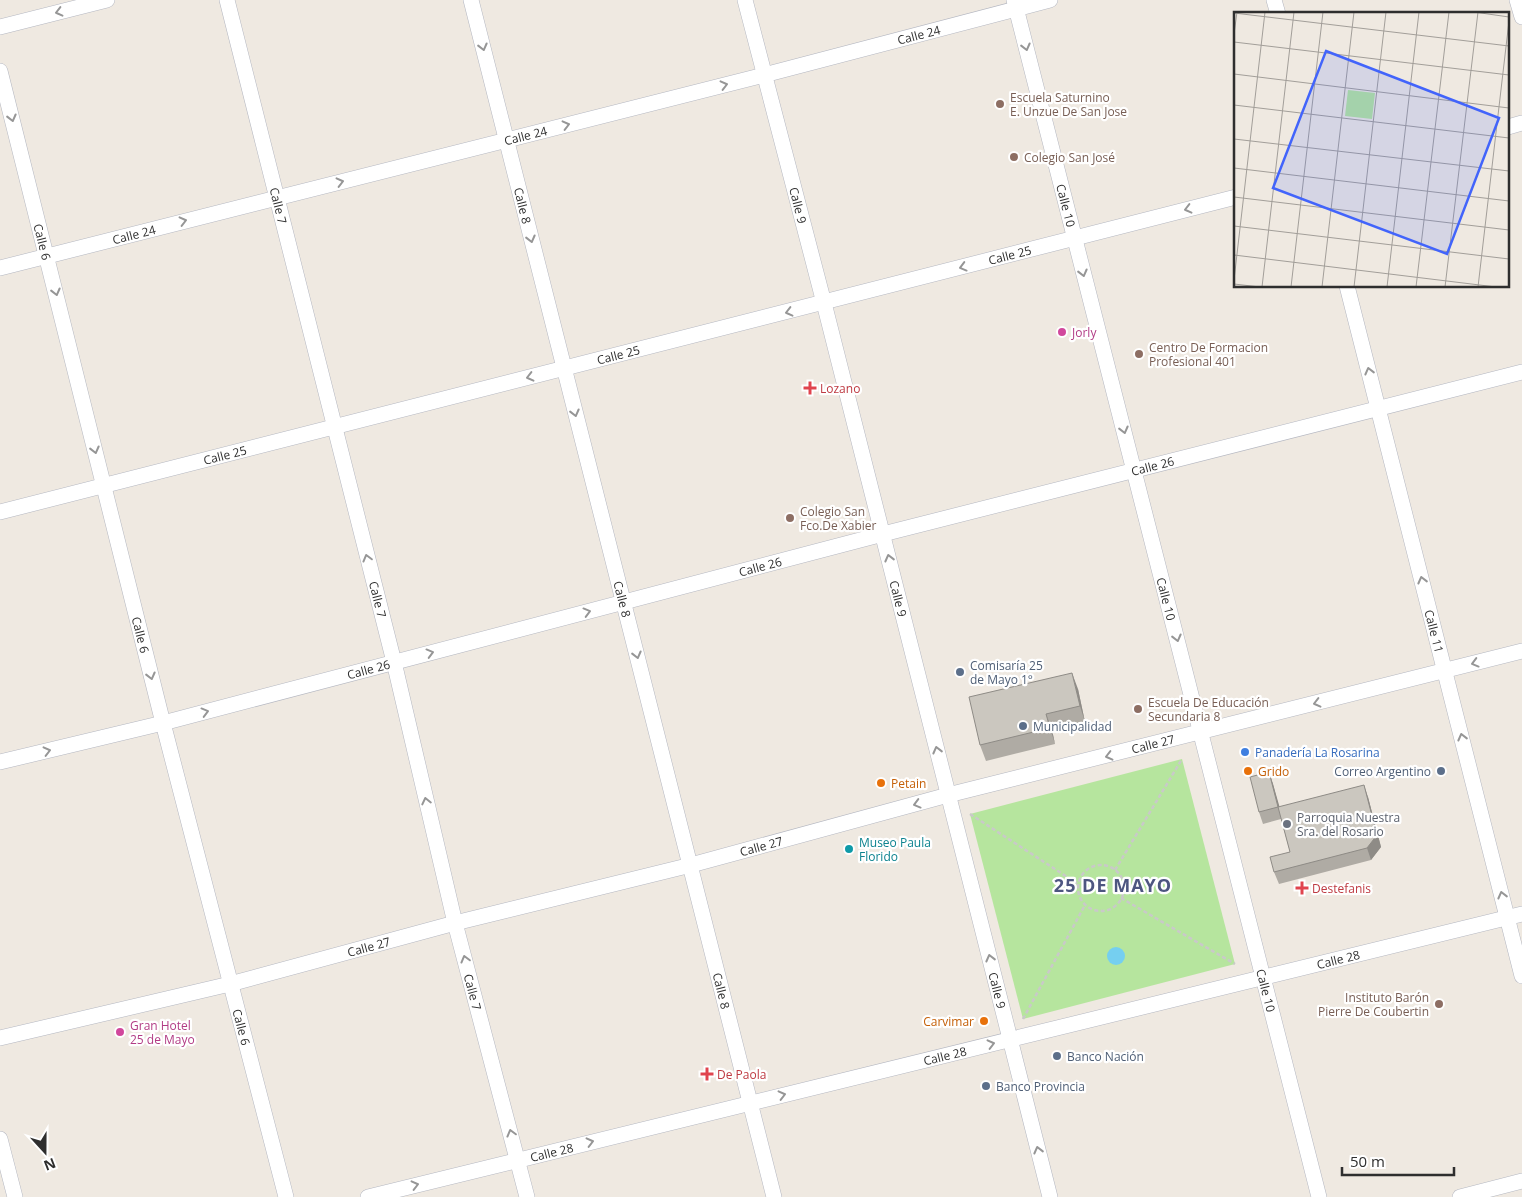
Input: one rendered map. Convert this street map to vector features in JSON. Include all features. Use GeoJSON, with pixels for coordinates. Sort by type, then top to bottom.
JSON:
{"type":"FeatureCollection","features":[{"type":"Feature","properties":{"kind":"street"},"geometry":{"type":"LineString","coordinates":[[0,27],[107,0]]}},
{"type":"Feature","properties":{"kind":"street","name":"Calle 7"},"geometry":{"type":"LineString","coordinates":[[226,0],[394,662],[455,923],[527,1197]]}},
{"type":"Feature","properties":{"kind":"street","name":"Calle 8"},"geometry":{"type":"LineString","coordinates":[[471,0],[774,1197]]}},
{"type":"Feature","properties":{"kind":"street","name":"Calle 9"},"geometry":{"type":"LineString","coordinates":[[745,0],[883,534],[1050,1197]]}},
{"type":"Feature","properties":{"kind":"street","name":"Calle 24"},"geometry":{"type":"LineString","coordinates":[[0,268],[764,75],[1016,4],[1050,0]]}},
{"type":"Feature","properties":{"kind":"street"},"geometry":{"type":"LineString","coordinates":[[1518,0],[1522,16]]}},
{"type":"Feature","properties":{"kind":"street","name":"Calle 10"},"geometry":{"type":"LineString","coordinates":[[1016,4],[1074,238],[1265,976],[1319,1197]]}},
{"type":"Feature","properties":{"kind":"street","name":"Calle 6"},"geometry":{"type":"LineString","coordinates":[[0,71],[163,723],[286,1197]]}},
{"type":"Feature","properties":{"kind":"street","name":"Calle 25"},"geometry":{"type":"LineString","coordinates":[[0,512],[1234,198]]}},
{"type":"Feature","properties":{"kind":"street","name":"Calle 11"},"geometry":{"type":"LineString","coordinates":[[1348,288],[1446,671],[1515,916],[1522,976]]}},
{"type":"Feature","properties":{"kind":"street","name":"Calle 26"},"geometry":{"type":"LineString","coordinates":[[0,762],[163,723],[883,534],[1135,472],[1378,407],[1522,372]]}},
{"type":"Feature","properties":{"kind":"street","name":"Calle 27"},"geometry":{"type":"LineString","coordinates":[[0,1038],[230,984],[455,923],[691,865],[948,796],[1522,651]]}},
{"type":"Feature","properties":{"kind":"street","name":"Calle 28"},"geometry":{"type":"LineString","coordinates":[[368,1197],[1515,916]]}},
{"type":"Feature","properties":{"kind":"street"},"geometry":{"type":"LineString","coordinates":[[0,1139],[15,1197]]}},
{"type":"Feature","properties":{"kind":"street"},"geometry":{"type":"LineString","coordinates":[[1460,1197],[1522,1181]]}},
{"type":"Feature","properties":{"kind":"path"},"geometry":{"type":"LineString","coordinates":[[1115,870],[1182,759]]}},
{"type":"Feature","properties":{"kind":"path"},"geometry":{"type":"LineString","coordinates":[[970,814],[1078,884]]}},
{"type":"Feature","properties":{"kind":"path"},"geometry":{"type":"LineString","coordinates":[[1101,865],[1115,870],[1123,884],[1121,898],[1112,908],[1105,911],[1091,909],[1085,905],[1078,891],[1078,884],[1081,876],[1093,867],[1101,865]]}},
{"type":"Feature","properties":{"kind":"path"},"geometry":{"type":"LineString","coordinates":[[1121,898],[1235,964]]}},
{"type":"Feature","properties":{"kind":"path"},"geometry":{"type":"LineString","coordinates":[[1023,1019],[1085,905]]}},
{"type":"Feature","properties":{"kind":"green space"},"geometry":{"type":"Polygon","coordinates":[[[1182,759],[1235,964],[1023,1019],[970,814],[1182,759]]]}},
{"type":"Feature","properties":{"kind":"water"},"geometry":{"type":"Polygon","coordinates":[[[1112,947],[1120,947],[1125,952],[1123,963],[1112,965],[1107,960],[1107,952],[1112,947]]]}},
{"type":"Feature","properties":{"kind":"building","name":"Municipalidad"},"geometry":{"type":"Polygon","coordinates":[[[1072,673],[1080,706],[1046,714],[1050,728],[980,745],[969,697],[1072,673]]]}},
{"type":"Feature","properties":{"kind":"building"},"geometry":{"type":"Polygon","coordinates":[[[1269,772],[1278,807],[1259,812],[1250,777],[1269,772]]]}},
{"type":"Feature","properties":{"kind":"building"},"geometry":{"type":"Polygon","coordinates":[[[1364,785],[1377,835],[1367,848],[1274,872],[1270,857],[1290,852],[1278,807],[1364,785]]]}},
{"type":"Feature","properties":{"kind":"place","name":"Escuela Saturnino E. Unzue De San Jose"},"geometry":{"type":"Point","coordinates":[1000,104]}},
{"type":"Feature","properties":{"kind":"place","name":"Colegio San José"},"geometry":{"type":"Point","coordinates":[1014,157]}},
{"type":"Feature","properties":{"kind":"place","name":"Jorly"},"geometry":{"type":"Point","coordinates":[1062,332]}},
{"type":"Feature","properties":{"kind":"place","name":"Centro De Formacion Profesional 401"},"geometry":{"type":"Point","coordinates":[1139,354]}},
{"type":"Feature","properties":{"kind":"place","name":"Lozano"},"geometry":{"type":"Point","coordinates":[810,388]}},
{"type":"Feature","properties":{"kind":"place","name":"Colegio San Fco.De Xabier"},"geometry":{"type":"Point","coordinates":[790,518]}},
{"type":"Feature","properties":{"kind":"place","name":"Comisaría 25 de Mayo 1°"},"geometry":{"type":"Point","coordinates":[960,672]}},
{"type":"Feature","properties":{"kind":"place","name":"Escuela De Educación Secundaria 8"},"geometry":{"type":"Point","coordinates":[1138,709]}},
{"type":"Feature","properties":{"kind":"place","name":"Municipalidad"},"geometry":{"type":"Point","coordinates":[1023,726]}},
{"type":"Feature","properties":{"kind":"place","name":"Panadería La Rosarina"},"geometry":{"type":"Point","coordinates":[1245,752]}},
{"type":"Feature","properties":{"kind":"place","name":"Grido"},"geometry":{"type":"Point","coordinates":[1248,771]}},
{"type":"Feature","properties":{"kind":"place","name":"Correo Argentino"},"geometry":{"type":"Point","coordinates":[1441,771]}},
{"type":"Feature","properties":{"kind":"place","name":"Petain"},"geometry":{"type":"Point","coordinates":[881,783]}},
{"type":"Feature","properties":{"kind":"place","name":"Parroquia Nuestra Sra. del Rosario"},"geometry":{"type":"Point","coordinates":[1287,824]}},
{"type":"Feature","properties":{"kind":"place","name":"Museo Paula Florido"},"geometry":{"type":"Point","coordinates":[849,849]}},
{"type":"Feature","properties":{"kind":"place","name":"Destefanis"},"geometry":{"type":"Point","coordinates":[1302,888]}},
{"type":"Feature","properties":{"kind":"place","name":"Instituto Barón Pierre De Coubertin"},"geometry":{"type":"Point","coordinates":[1439,1004]}},
{"type":"Feature","properties":{"kind":"place","name":"Carvimar"},"geometry":{"type":"Point","coordinates":[984,1021]}},
{"type":"Feature","properties":{"kind":"place","name":"Gran Hotel 25 de Mayo"},"geometry":{"type":"Point","coordinates":[120,1032]}},
{"type":"Feature","properties":{"kind":"place","name":"Banco Nación"},"geometry":{"type":"Point","coordinates":[1057,1056]}},
{"type":"Feature","properties":{"kind":"place","name":"De Paola"},"geometry":{"type":"Point","coordinates":[707,1074]}},
{"type":"Feature","properties":{"kind":"place","name":"Banco Provincia"},"geometry":{"type":"Point","coordinates":[986,1086]}},
{"type":"Feature","properties":{"kind":"district","name":"25 DE MAYO"},"geometry":{"type":"Point","coordinates":[1113,885]}}]}
